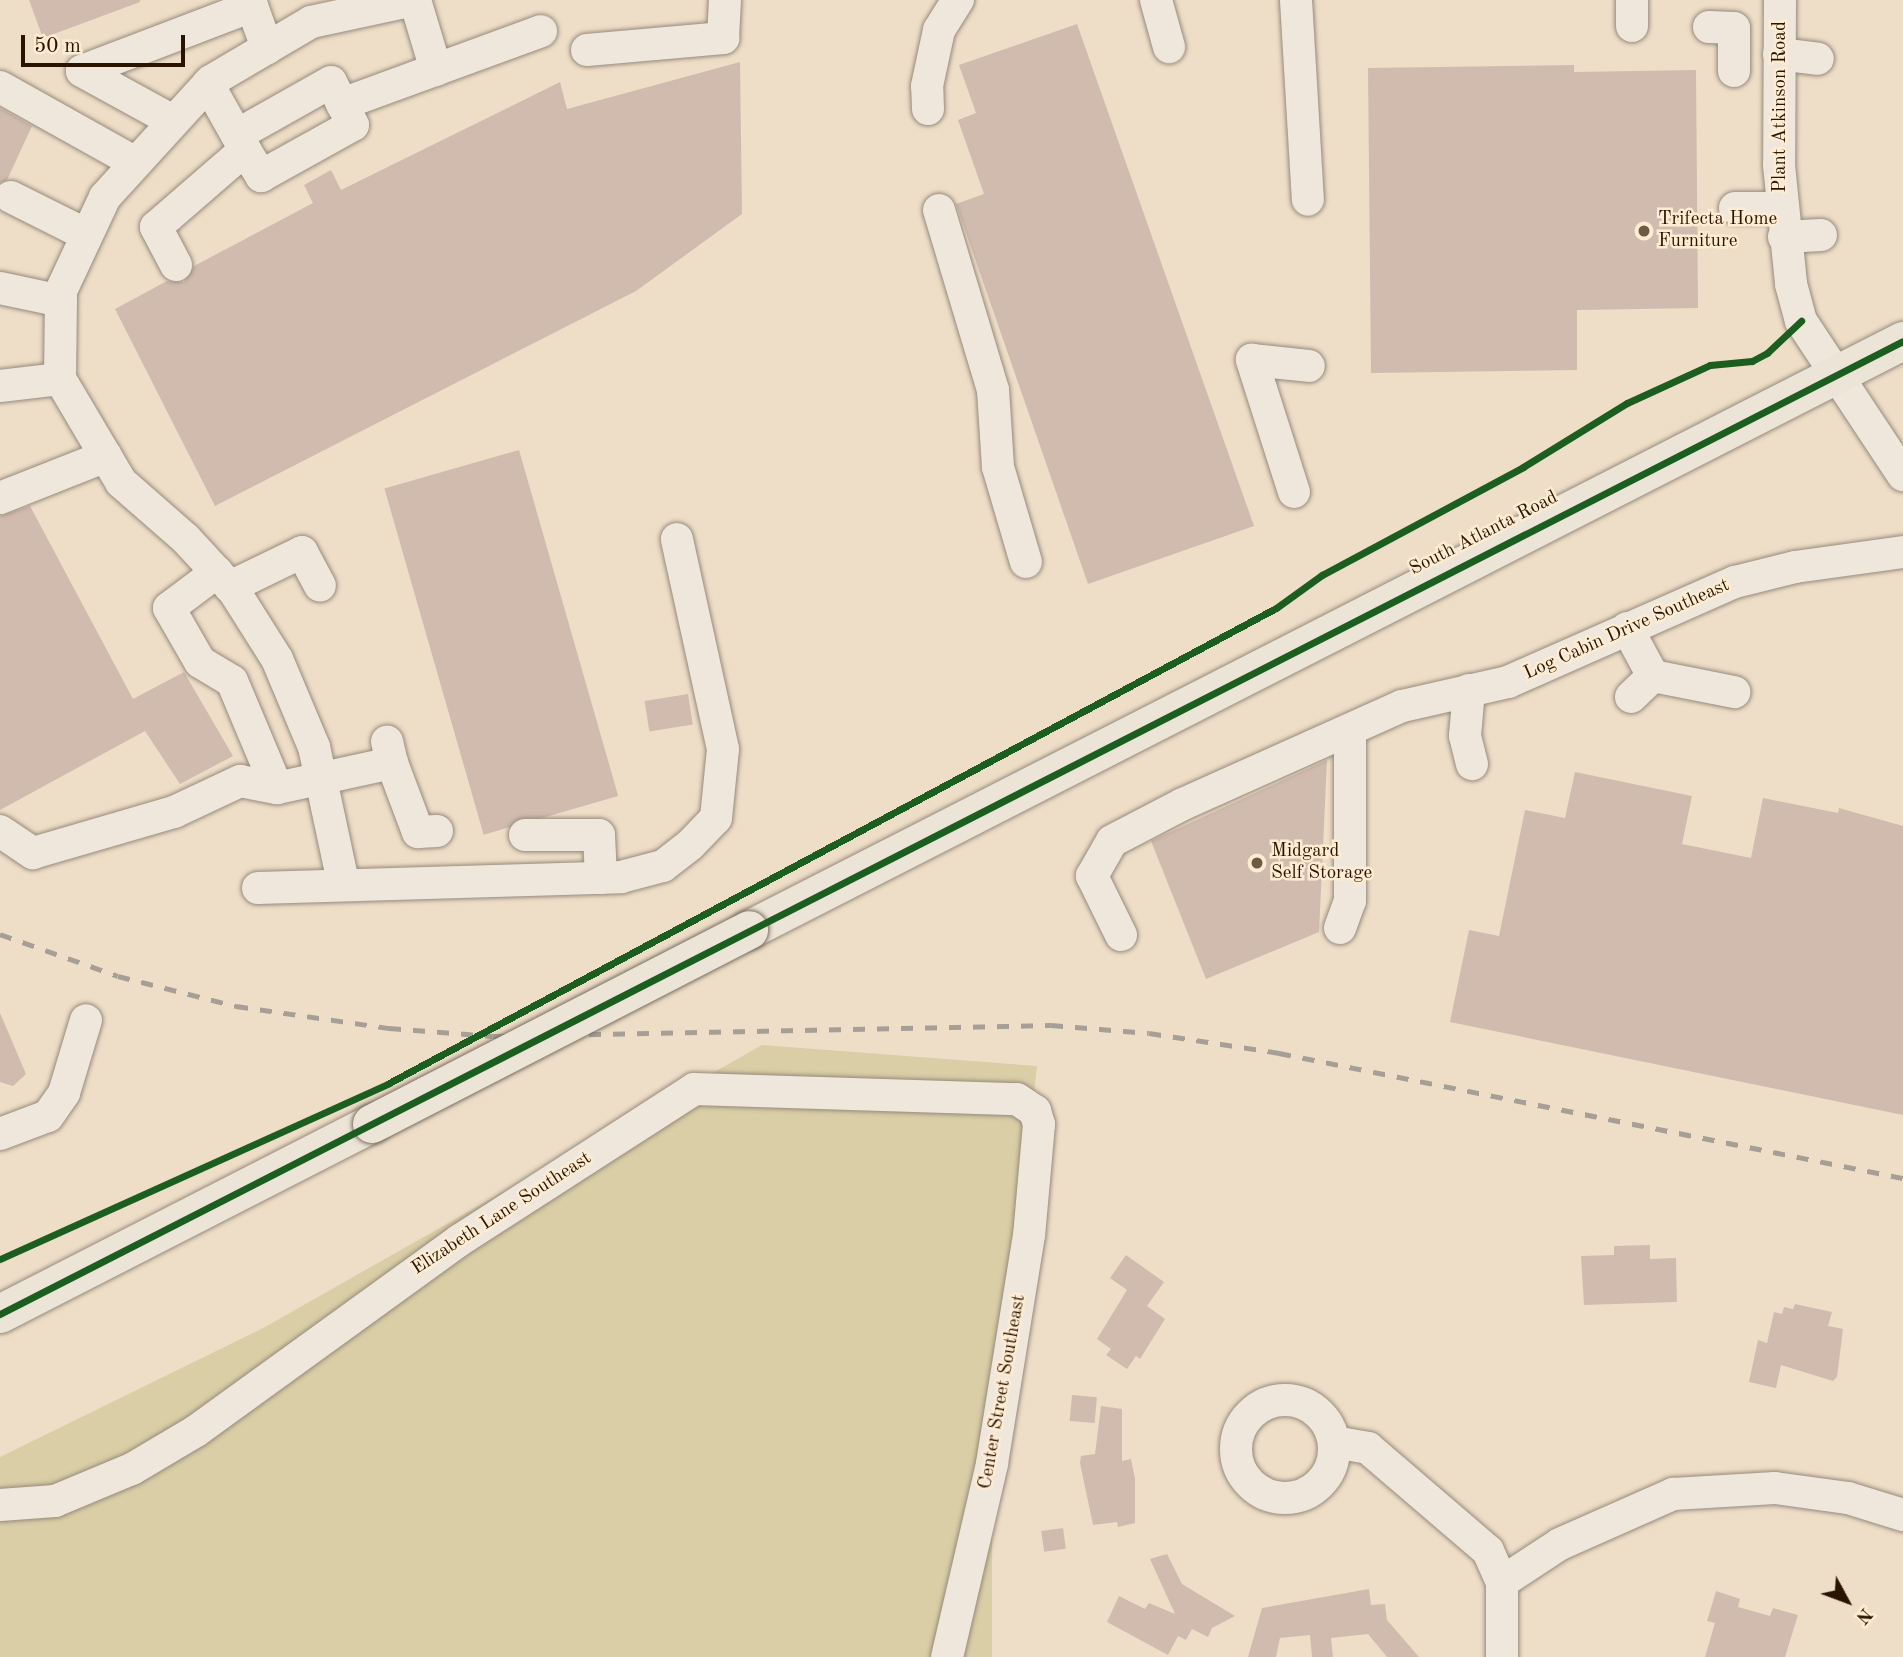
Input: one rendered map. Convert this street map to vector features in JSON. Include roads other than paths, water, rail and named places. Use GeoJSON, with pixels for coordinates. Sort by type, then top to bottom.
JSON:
{"type":"FeatureCollection","features":[{"type":"Feature","properties":{"kind":"main road","name":"South Atlanta Road"},"geometry":{"type":"LineString","coordinates":[[0,1314],[1903,341]]}},
{"type":"Feature","properties":{"kind":"street"},"geometry":{"type":"LineString","coordinates":[[343,882],[320,776],[277,659],[224,580],[121,482],[60,379],[61,301],[85,234],[134,162],[208,84],[312,22],[414,0],[436,69]]}},
{"type":"Feature","properties":{"kind":"street"},"geometry":{"type":"LineString","coordinates":[[587,50],[723,38],[725,0]]}},
{"type":"Feature","properties":{"kind":"street"},"geometry":{"type":"LineString","coordinates":[[928,108],[927,86],[939,30],[957,0]]}},
{"type":"Feature","properties":{"kind":"street"},"geometry":{"type":"LineString","coordinates":[[1156,0],[1168,47]]}},
{"type":"Feature","properties":{"kind":"street"},"geometry":{"type":"LineString","coordinates":[[1296,0],[1308,200]]}},
{"type":"Feature","properties":{"kind":"street","name":"Plant Atkinson Road"},"geometry":{"type":"LineString","coordinates":[[1780,0],[1778,88],[1783,223],[1801,321],[1903,475]]}},
{"type":"Feature","properties":{"kind":"street"},"geometry":{"type":"LineString","coordinates":[[173,121],[82,71],[252,6],[267,48]]}},
{"type":"Feature","properties":{"kind":"street"},"geometry":{"type":"LineString","coordinates":[[1709,27],[1734,28],[1734,77],[1778,88]]}},
{"type":"Feature","properties":{"kind":"street"},"geometry":{"type":"LineString","coordinates":[[342,104],[541,32]]}},
{"type":"Feature","properties":{"kind":"street"},"geometry":{"type":"LineString","coordinates":[[1779,54],[1818,59]]}},
{"type":"Feature","properties":{"kind":"street"},"geometry":{"type":"LineString","coordinates":[[176,265],[156,227],[242,142],[331,82],[353,125],[261,176],[242,142],[208,84]]}},
{"type":"Feature","properties":{"kind":"street"},"geometry":{"type":"LineString","coordinates":[[0,87],[134,162]]}},
{"type":"Feature","properties":{"kind":"street"},"geometry":{"type":"LineString","coordinates":[[11,197],[85,234]]}},
{"type":"Feature","properties":{"kind":"street"},"geometry":{"type":"LineString","coordinates":[[1735,208],[1821,235]]}},
{"type":"Feature","properties":{"kind":"street"},"geometry":{"type":"LineString","coordinates":[[939,210],[993,390],[998,467],[1026,562]]}},
{"type":"Feature","properties":{"kind":"street"},"geometry":{"type":"LineString","coordinates":[[0,288],[61,301]]}},
{"type":"Feature","properties":{"kind":"street"},"geometry":{"type":"LineString","coordinates":[[1294,492],[1252,360],[1309,366]]}},
{"type":"Feature","properties":{"kind":"street"},"geometry":{"type":"LineString","coordinates":[[0,386],[60,379]]}},
{"type":"Feature","properties":{"kind":"street"},"geometry":{"type":"LineString","coordinates":[[0,498],[106,456]]}},
{"type":"Feature","properties":{"kind":"street"},"geometry":{"type":"LineString","coordinates":[[258,888],[343,882],[601,878],[663,866],[716,818],[723,749],[677,539]]}},
{"type":"Feature","properties":{"kind":"street"},"geometry":{"type":"LineString","coordinates":[[277,788],[232,681],[201,662],[169,608],[224,580],[302,552],[320,586]]}},
{"type":"Feature","properties":{"kind":"street","name":"Log Cabin Drive Southeast"},"geometry":{"type":"LineString","coordinates":[[1121,935],[1092,876],[1112,841],[1427,697],[1473,690],[1542,668],[1735,582],[1795,567],[1903,552]]}},
{"type":"Feature","properties":{"kind":"street"},"geometry":{"type":"LineString","coordinates":[[1627,628],[1642,687],[1734,692]]}},
{"type":"Feature","properties":{"kind":"street"},"geometry":{"type":"LineString","coordinates":[[1472,764],[1465,736],[1473,690]]}},
{"type":"Feature","properties":{"kind":"street"},"geometry":{"type":"LineString","coordinates":[[1340,928],[1350,901],[1350,731]]}},
{"type":"Feature","properties":{"kind":"street"},"geometry":{"type":"LineString","coordinates":[[0,831],[33,853],[174,812],[240,781],[277,788],[390,753],[418,832],[437,831]]}},
{"type":"Feature","properties":{"kind":"street"},"geometry":{"type":"LineString","coordinates":[[525,835],[599,835],[601,878]]}},
{"type":"Feature","properties":{"kind":"street"},"geometry":{"type":"LineString","coordinates":[[0,1134],[48,1116],[64,1093],[86,1020]]}},
{"type":"Feature","properties":{"kind":"street","name":"Elizabeth Lane Southeast"},"geometry":{"type":"LineString","coordinates":[[0,1505],[55,1501],[132,1469],[197,1431],[460,1240],[694,1089],[986,1095],[1028,1104],[1039,1124]]}},
{"type":"Feature","properties":{"kind":"street","name":"Center Street Southeast"},"geometry":{"type":"LineString","coordinates":[[947,1657],[992,1464],[1029,1236],[1039,1124]]}},
{"type":"Feature","properties":{"kind":"street"},"geometry":{"type":"LineString","coordinates":[[1334,1442],[1368,1448],[1420,1488],[1488,1551],[1502,1582],[1502,1657]]}},
{"type":"Feature","properties":{"kind":"street"},"geometry":{"type":"LineString","coordinates":[[1502,1582],[1571,1538],[1673,1494],[1775,1488],[1848,1498],[1903,1515]]}},
{"type":"Feature","properties":{"kind":"railway"},"geometry":{"type":"LineString","coordinates":[[0,934],[118,976],[236,1006],[389,1028],[493,1036],[1051,1025],[1149,1033],[1279,1053],[1903,1178]]}},
{"type":"Feature","properties":{"kind":"place","name":"Trifecta Home Furniture"},"geometry":{"type":"Point","coordinates":[1644,231]}},
{"type":"Feature","properties":{"kind":"place","name":"Midgard Self Storage"},"geometry":{"type":"Point","coordinates":[1257,863]}}]}
